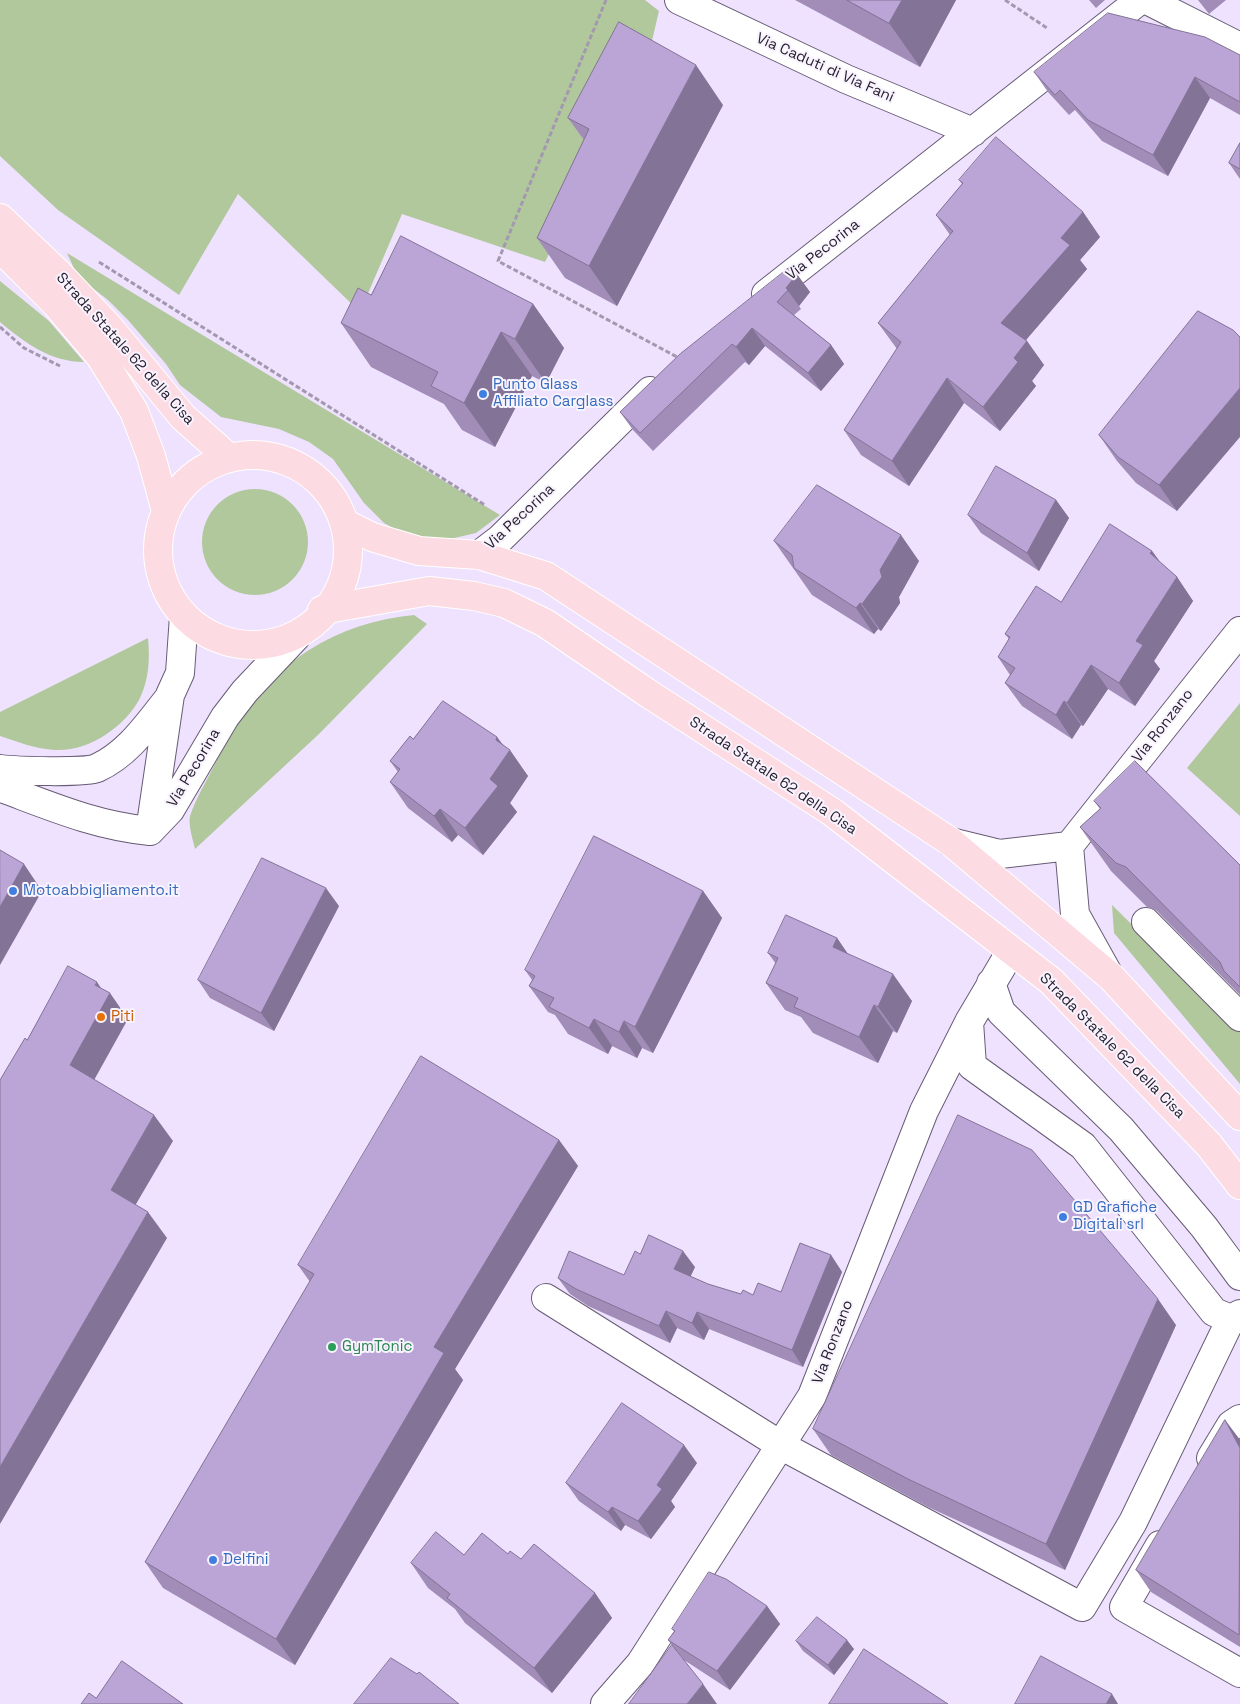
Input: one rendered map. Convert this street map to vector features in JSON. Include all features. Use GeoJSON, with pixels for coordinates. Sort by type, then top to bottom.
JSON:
{"type":"FeatureCollection","features":[{"type":"Feature","properties":{"kind":"main road","name":"Strada Statale 62 della Cisa"},"geometry":{"type":"LineString","coordinates":[[0,218],[59,274],[102,320],[183,416],[229,458]]}},
{"type":"Feature","properties":{"kind":"main road","name":"Strada Statale 62 della Cisa"},"geometry":{"type":"LineString","coordinates":[[0,248],[56,304],[100,356],[134,411],[151,456],[166,511]]}},
{"type":"Feature","properties":{"kind":"main road"},"geometry":{"type":"LineString","coordinates":[[258,455],[288,461],[314,476],[333,498],[346,524],[349,552],[344,580],[322,610],[296,637],[260,646],[232,643],[206,634],[184,616],[167,592],[158,566],[158,538],[166,511],[182,487],[203,469],[229,458],[258,455]]}},
{"type":"Feature","properties":{"kind":"main road"},"geometry":{"type":"LineString","coordinates":[[346,524],[372,537],[419,551],[478,555],[546,576],[951,842],[1111,977],[1240,1116]]}},
{"type":"Feature","properties":{"kind":"main road","name":"Strada Statale 62 della Cisa"},"geometry":{"type":"LineString","coordinates":[[322,610],[429,591],[474,596],[504,603],[545,623],[649,694],[832,812],[1051,981],[1209,1144],[1240,1185]]}},
{"type":"Feature","properties":{"kind":"street","name":"Via Caduti di Via Fani"},"geometry":{"type":"LineString","coordinates":[[679,0],[846,79],[973,132]]}},
{"type":"Feature","properties":{"kind":"street","name":"Via Pecorina"},"geometry":{"type":"LineString","coordinates":[[744,311],[1140,0]]}},
{"type":"Feature","properties":{"kind":"street"},"geometry":{"type":"LineString","coordinates":[[1147,0],[1240,46]]}},
{"type":"Feature","properties":{"kind":"street","name":"Via Pecorina"},"geometry":{"type":"LineString","coordinates":[[478,555],[500,539],[682,360]]}},
{"type":"Feature","properties":{"kind":"street","name":"Via Pecorina"},"geometry":{"type":"LineString","coordinates":[[0,769],[18,771],[95,769],[132,744],[170,695],[180,673],[184,616]]}},
{"type":"Feature","properties":{"kind":"street","name":"Via Ronzano"},"geometry":{"type":"LineString","coordinates":[[1069,846],[1240,631]]}},
{"type":"Feature","properties":{"kind":"street","name":"Via Pecorina"},"geometry":{"type":"LineString","coordinates":[[150,831],[170,810],[225,717],[245,691],[296,637]]}},
{"type":"Feature","properties":{"kind":"street","name":"Via Pecorina"},"geometry":{"type":"LineString","coordinates":[[150,831],[170,695]]}},
{"type":"Feature","properties":{"kind":"street"},"geometry":{"type":"LineString","coordinates":[[0,784],[7,790],[79,817],[117,828],[150,831]]}},
{"type":"Feature","properties":{"kind":"street"},"geometry":{"type":"LineString","coordinates":[[951,842],[1000,854],[1069,846],[1075,914],[1111,977]]}},
{"type":"Feature","properties":{"kind":"street"},"geometry":{"type":"LineString","coordinates":[[1146,922],[1240,1017]]}},
{"type":"Feature","properties":{"kind":"street","name":"Via Ronzano"},"geometry":{"type":"LineString","coordinates":[[606,1704],[640,1664],[782,1446],[812,1396],[924,1110],[969,1022],[1010,951]]}},
{"type":"Feature","properties":{"kind":"street"},"geometry":{"type":"LineString","coordinates":[[991,983],[1002,1012],[1121,1129],[1204,1227],[1240,1276]]}},
{"type":"Feature","properties":{"kind":"street"},"geometry":{"type":"LineString","coordinates":[[546,1298],[782,1446],[1082,1607],[1133,1522],[1236,1317],[1214,1312],[1083,1146],[972,1066],[969,1022]]}},
{"type":"Feature","properties":{"kind":"street"},"geometry":{"type":"LineString","coordinates":[[1197,1483],[1231,1425],[1240,1419]]}},
{"type":"Feature","properties":{"kind":"street"},"geometry":{"type":"LineString","coordinates":[[1172,1524],[1124,1607],[1240,1673]]}},
{"type":"Feature","properties":{"kind":"path"},"geometry":{"type":"LineString","coordinates":[[606,0],[498,261],[682,360]]}},
{"type":"Feature","properties":{"kind":"path"},"geometry":{"type":"LineString","coordinates":[[1005,0],[1079,49]]}},
{"type":"Feature","properties":{"kind":"path"},"geometry":{"type":"LineString","coordinates":[[91,257],[492,510]]}},
{"type":"Feature","properties":{"kind":"path"},"geometry":{"type":"LineString","coordinates":[[0,327],[24,348],[62,367]]}},
{"type":"Feature","properties":{"kind":"green space"},"geometry":{"type":"Polygon","coordinates":[[[0,0],[645,0],[659,11],[647,62],[596,158],[545,262],[402,214],[360,312],[238,194],[179,295],[58,210],[0,156],[0,0]]]}},
{"type":"Feature","properties":{"kind":"green space"},"geometry":{"type":"Polygon","coordinates":[[[67,253],[500,515],[476,533],[446,540],[414,540],[384,523],[364,503],[333,459],[309,442],[279,429],[221,417],[180,385],[166,364],[128,320],[108,300],[78,277],[67,253]]]}},
{"type":"Feature","properties":{"kind":"green space"},"geometry":{"type":"Polygon","coordinates":[[[0,281],[49,321],[84,362],[60,359],[39,350],[0,322],[0,281]]]}},
{"type":"Feature","properties":{"kind":"green space"},"geometry":{"type":"Polygon","coordinates":[[[255,489],[275,493],[292,505],[304,522],[308,542],[304,562],[292,579],[275,591],[255,595],[235,591],[218,579],[206,562],[202,542],[206,522],[218,505],[235,493],[255,489]]]}},
{"type":"Feature","properties":{"kind":"green space"},"geometry":{"type":"Polygon","coordinates":[[[414,615],[427,624],[319,734],[195,849],[190,816],[195,803],[231,730],[247,706],[266,685],[309,650],[333,637],[359,626],[386,619],[414,615]]]}},
{"type":"Feature","properties":{"kind":"green space"},"geometry":{"type":"Polygon","coordinates":[[[148,638],[148,669],[140,698],[125,719],[104,736],[80,747],[68,750],[55,750],[34,747],[0,736],[0,712],[148,638]]]}},
{"type":"Feature","properties":{"kind":"green space"},"geometry":{"type":"Polygon","coordinates":[[[1240,703],[1240,816],[1187,768],[1240,703]]]}},
{"type":"Feature","properties":{"kind":"green space"},"geometry":{"type":"Polygon","coordinates":[[[1112,905],[1240,1031],[1240,1084],[1114,933],[1112,905]]]}},
{"type":"Feature","properties":{"kind":"building"},"geometry":{"type":"Polygon","coordinates":[[[847,0],[902,0],[889,23],[847,0]]]}},
{"type":"Feature","properties":{"kind":"building"},"geometry":{"type":"Polygon","coordinates":[[[1108,13],[1205,37],[1240,55],[1240,102],[1195,77],[1153,155],[1088,120],[1060,90],[1055,95],[1034,72],[1108,13]]]}},
{"type":"Feature","properties":{"kind":"building"},"geometry":{"type":"Polygon","coordinates":[[[619,22],[696,65],[589,266],[537,238],[589,129],[568,118],[619,22]]]}},
{"type":"Feature","properties":{"kind":"building"},"geometry":{"type":"Polygon","coordinates":[[[996,137],[1083,212],[1061,238],[1070,245],[1001,323],[1027,341],[1014,358],[1018,362],[983,407],[947,378],[892,461],[844,430],[901,342],[878,323],[953,231],[936,215],[963,183],[959,180],[996,137]]]}},
{"type":"Feature","properties":{"kind":"building"},"geometry":{"type":"Polygon","coordinates":[[[1240,143],[1240,169],[1229,163],[1240,143]]]}},
{"type":"Feature","properties":{"kind":"building"},"geometry":{"type":"Polygon","coordinates":[[[401,236],[533,304],[515,339],[501,332],[464,403],[431,386],[438,372],[341,323],[358,288],[371,295],[401,236]]]}},
{"type":"Feature","properties":{"kind":"building"},"geometry":{"type":"Polygon","coordinates":[[[790,267],[797,274],[786,288],[788,290],[777,302],[831,345],[808,373],[752,328],[736,347],[732,344],[640,433],[620,412],[680,354],[790,267]]]}},
{"type":"Feature","properties":{"kind":"building"},"geometry":{"type":"Polygon","coordinates":[[[1198,311],[1233,330],[1240,337],[1240,388],[1159,485],[1118,457],[1099,435],[1198,311]]]}},
{"type":"Feature","properties":{"kind":"building"},"geometry":{"type":"Polygon","coordinates":[[[996,466],[1056,500],[1027,553],[968,515],[996,466]]]}},
{"type":"Feature","properties":{"kind":"building"},"geometry":{"type":"Polygon","coordinates":[[[817,485],[901,535],[880,570],[882,577],[862,604],[860,603],[856,608],[794,568],[792,555],[774,541],[817,485]]]}},
{"type":"Feature","properties":{"kind":"building"},"geometry":{"type":"Polygon","coordinates":[[[1110,524],[1152,551],[1150,553],[1177,577],[1136,641],[1143,645],[1119,683],[1091,665],[1067,703],[1064,701],[1056,715],[1005,683],[1015,668],[998,657],[1010,637],[1005,634],[1036,586],[1061,602],[1110,524]]]}},
{"type":"Feature","properties":{"kind":"building"},"geometry":{"type":"Polygon","coordinates":[[[443,701],[497,737],[496,740],[510,750],[490,779],[498,786],[465,828],[440,809],[434,816],[390,782],[400,769],[390,761],[410,736],[413,739],[443,701]]]}},
{"type":"Feature","properties":{"kind":"building"},"geometry":{"type":"Polygon","coordinates":[[[1135,761],[1240,865],[1240,987],[1224,971],[1220,962],[1126,867],[1116,863],[1080,827],[1101,808],[1094,801],[1135,761]]]}},
{"type":"Feature","properties":{"kind":"building"},"geometry":{"type":"Polygon","coordinates":[[[594,836],[703,891],[635,1027],[624,1021],[619,1032],[594,1019],[589,1028],[549,1007],[554,998],[529,986],[535,976],[525,970],[594,836]]]}},
{"type":"Feature","properties":{"kind":"building"},"geometry":{"type":"Polygon","coordinates":[[[0,850],[24,864],[0,907],[0,850]]]}},
{"type":"Feature","properties":{"kind":"building"},"geometry":{"type":"Polygon","coordinates":[[[262,858],[326,888],[261,1013],[198,980],[262,858]]]}},
{"type":"Feature","properties":{"kind":"building"},"geometry":{"type":"Polygon","coordinates":[[[786,915],[837,938],[833,947],[893,974],[878,1007],[874,1005],[859,1037],[794,1007],[798,998],[766,983],[778,958],[768,953],[786,915]]]}},
{"type":"Feature","properties":{"kind":"building"},"geometry":{"type":"Polygon","coordinates":[[[68,966],[97,982],[95,985],[110,993],[70,1065],[154,1115],[111,1190],[148,1212],[0,1467],[0,1080],[25,1038],[27,1040],[68,966]]]}},
{"type":"Feature","properties":{"kind":"building"},"geometry":{"type":"Polygon","coordinates":[[[421,1056],[559,1140],[434,1347],[444,1353],[276,1639],[145,1562],[314,1274],[298,1265],[421,1056]]]}},
{"type":"Feature","properties":{"kind":"building"},"geometry":{"type":"Polygon","coordinates":[[[958,1115],[1032,1150],[1158,1299],[1046,1544],[910,1480],[813,1429],[958,1115]]]}},
{"type":"Feature","properties":{"kind":"building"},"geometry":{"type":"Polygon","coordinates":[[[649,1235],[683,1251],[674,1269],[708,1284],[741,1294],[743,1290],[753,1295],[758,1283],[781,1292],[800,1243],[831,1255],[792,1350],[697,1312],[692,1323],[666,1311],[659,1326],[576,1289],[558,1278],[569,1251],[624,1275],[635,1251],[640,1254],[649,1235]]]}},
{"type":"Feature","properties":{"kind":"building"},"geometry":{"type":"Polygon","coordinates":[[[622,1403],[684,1445],[657,1485],[662,1489],[638,1521],[612,1507],[608,1512],[566,1483],[622,1403]]]}},
{"type":"Feature","properties":{"kind":"building"},"geometry":{"type":"Polygon","coordinates":[[[1225,1420],[1240,1448],[1239,1635],[1136,1570],[1225,1420]]]}},
{"type":"Feature","properties":{"kind":"building"},"geometry":{"type":"Polygon","coordinates":[[[436,1532],[464,1555],[482,1533],[508,1554],[510,1551],[521,1559],[534,1544],[595,1593],[534,1668],[447,1598],[450,1594],[411,1563],[436,1532]]]}},
{"type":"Feature","properties":{"kind":"building"},"geometry":{"type":"Polygon","coordinates":[[[709,1572],[726,1579],[767,1606],[717,1671],[668,1640],[675,1631],[672,1629],[709,1572]]]}},
{"type":"Feature","properties":{"kind":"building"},"geometry":{"type":"Polygon","coordinates":[[[817,1617],[847,1640],[828,1665],[796,1641],[817,1617]]]}},
{"type":"Feature","properties":{"kind":"building"},"geometry":{"type":"Polygon","coordinates":[[[672,1645],[703,1684],[687,1704],[629,1704],[672,1645]]]}},
{"type":"Feature","properties":{"kind":"building"},"geometry":{"type":"Polygon","coordinates":[[[864,1649],[948,1704],[829,1704],[864,1649]]]}},
{"type":"Feature","properties":{"kind":"building"},"geometry":{"type":"Polygon","coordinates":[[[1041,1656],[1112,1694],[1106,1704],[1015,1704],[1041,1656]]]}},
{"type":"Feature","properties":{"kind":"building"},"geometry":{"type":"Polygon","coordinates":[[[391,1658],[417,1674],[419,1672],[459,1704],[354,1704],[391,1658]]]}},
{"type":"Feature","properties":{"kind":"building"},"geometry":{"type":"Polygon","coordinates":[[[122,1661],[183,1704],[81,1704],[89,1693],[96,1698],[122,1661]]]}},
{"type":"Feature","properties":{"kind":"place","name":"Punto Glass Affiliato Carglass"},"geometry":{"type":"Point","coordinates":[483,394]}},
{"type":"Feature","properties":{"kind":"place","name":"Motoabbigliamento.it"},"geometry":{"type":"Point","coordinates":[13,891]}},
{"type":"Feature","properties":{"kind":"place","name":"Piti"},"geometry":{"type":"Point","coordinates":[101,1017]}},
{"type":"Feature","properties":{"kind":"place","name":"GD Grafiche Digitali srl"},"geometry":{"type":"Point","coordinates":[1063,1217]}},
{"type":"Feature","properties":{"kind":"place","name":"GymTonic"},"geometry":{"type":"Point","coordinates":[332,1347]}},
{"type":"Feature","properties":{"kind":"place","name":"Delfini"},"geometry":{"type":"Point","coordinates":[213,1560]}}]}
